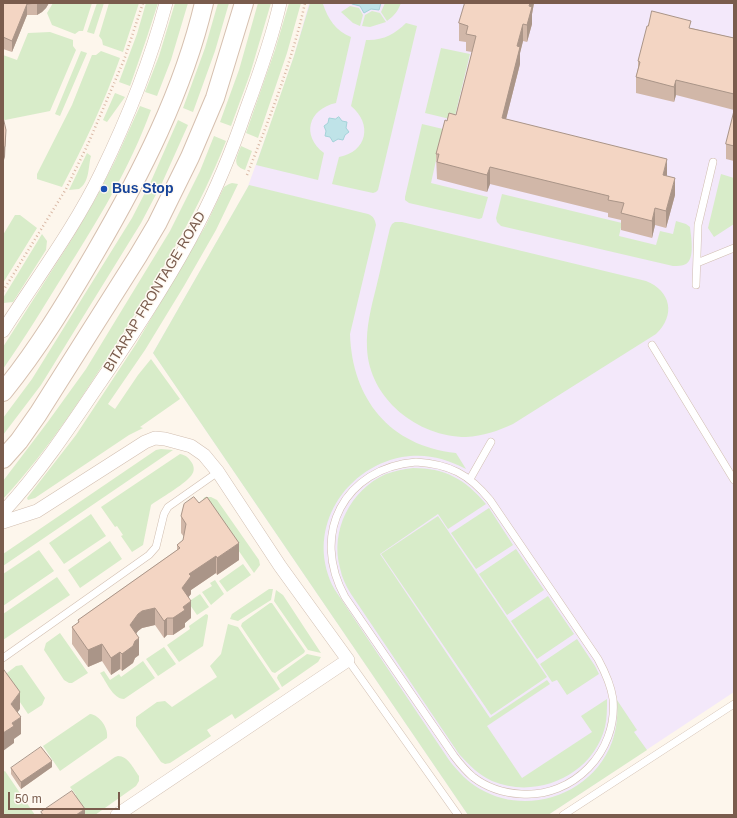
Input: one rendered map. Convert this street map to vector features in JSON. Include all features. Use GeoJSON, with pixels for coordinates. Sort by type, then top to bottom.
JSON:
{"type":"FeatureCollection","features":[{"type":"Feature","properties":{"kind":"main road"},"geometry":{"type":"LineString","coordinates":[[3,392],[18,373],[75,287],[123,206],[177,90],[194,42],[204,3]]}},
{"type":"Feature","properties":{"kind":"main road"},"geometry":{"type":"LineString","coordinates":[[3,459],[19,441],[74,360],[138,256],[171,198],[215,98],[244,3]]}},
{"type":"Feature","properties":{"kind":"street"},"geometry":{"type":"LineString","coordinates":[[4,326],[64,236],[101,173],[140,86],[159,32],[166,3]]}},
{"type":"Feature","properties":{"kind":"street","name":"BITARAP FRONTAGE ROAD"},"geometry":{"type":"LineString","coordinates":[[3,512],[43,464],[127,344],[199,222],[224,170],[239,131],[267,48],[280,3]]}},
{"type":"Feature","properties":{"kind":"street"},"geometry":{"type":"LineString","coordinates":[[3,522],[37,511],[145,442],[155,438],[191,446],[198,450],[218,472],[280,566],[348,660],[117,815]]}},
{"type":"Feature","properties":{"kind":"lane"},"geometry":{"type":"LineString","coordinates":[[696,285],[698,225],[713,162]]}},
{"type":"Feature","properties":{"kind":"lane"},"geometry":{"type":"LineString","coordinates":[[697,263],[734,248]]}},
{"type":"Feature","properties":{"kind":"lane"},"geometry":{"type":"LineString","coordinates":[[652,345],[734,480]]}},
{"type":"Feature","properties":{"kind":"lane"},"geometry":{"type":"LineString","coordinates":[[470,479],[491,442]]}},
{"type":"Feature","properties":{"kind":"lane"},"geometry":{"type":"LineString","coordinates":[[416,462],[430,462],[444,466],[458,471],[470,479],[490,500],[598,659],[610,685],[613,700],[611,728],[600,754],[591,766],[569,784],[556,790],[528,795],[513,794],[486,785],[463,768],[346,597],[338,584],[334,571],[331,557],[331,542],[337,514],[352,490],[363,480],[375,472],[388,467],[402,463],[416,462]]}},
{"type":"Feature","properties":{"kind":"lane"},"geometry":{"type":"LineString","coordinates":[[3,658],[149,555],[156,547],[164,514],[168,507],[218,472]]}},
{"type":"Feature","properties":{"kind":"lane"},"geometry":{"type":"LineString","coordinates":[[348,660],[458,815]]}},
{"type":"Feature","properties":{"kind":"lane"},"geometry":{"type":"LineString","coordinates":[[563,815],[734,704]]}},
{"type":"Feature","properties":{"kind":"path"},"geometry":{"type":"LineString","coordinates":[[3,291],[66,189],[88,144],[124,60],[143,3]]}},
{"type":"Feature","properties":{"kind":"path"},"geometry":{"type":"LineString","coordinates":[[247,175],[274,104],[300,26],[305,3]]}},
{"type":"Feature","properties":{"kind":"shaded area"},"geometry":{"type":"Polygon","coordinates":[[[309,3],[734,3],[734,692],[548,815],[468,815],[153,353],[247,189],[294,56],[309,3]]]}},
{"type":"Feature","properties":{"kind":"green space"},"geometry":{"type":"Polygon","coordinates":[[[53,3],[92,3],[83,31],[79,31],[75,34],[52,25],[47,13],[53,3]]]}},
{"type":"Feature","properties":{"kind":"green space"},"geometry":{"type":"Polygon","coordinates":[[[97,3],[104,3],[94,34],[87,32],[97,3]]]}},
{"type":"Feature","properties":{"kind":"green space"},"geometry":{"type":"Polygon","coordinates":[[[109,3],[139,3],[123,52],[103,45],[99,36],[109,3]]]}},
{"type":"Feature","properties":{"kind":"green space"},"geometry":{"type":"Polygon","coordinates":[[[146,3],[158,3],[130,86],[119,82],[137,34],[146,3]]]}},
{"type":"Feature","properties":{"kind":"green space"},"geometry":{"type":"Polygon","coordinates":[[[175,3],[188,3],[171,60],[157,96],[145,92],[159,56],[175,3]]]}},
{"type":"Feature","properties":{"kind":"green space"},"geometry":{"type":"Polygon","coordinates":[[[218,3],[229,3],[215,51],[193,112],[183,108],[205,48],[218,3]]]}},
{"type":"Feature","properties":{"kind":"green space"},"geometry":{"type":"Polygon","coordinates":[[[258,3],[271,3],[250,74],[231,126],[220,122],[239,70],[258,3]]]}},
{"type":"Feature","properties":{"kind":"green space"},"geometry":{"type":"Polygon","coordinates":[[[289,3],[301,3],[287,53],[258,138],[246,133],[275,50],[289,3]]]}},
{"type":"Feature","properties":{"kind":"green space"},"geometry":{"type":"Polygon","coordinates":[[[310,3],[323,4],[327,15],[333,24],[351,37],[336,103],[319,111],[311,124],[310,131],[312,139],[324,153],[318,180],[256,165],[294,56],[310,3]]]}},
{"type":"Feature","properties":{"kind":"green space"},"geometry":{"type":"Polygon","coordinates":[[[385,3],[401,3],[396,13],[387,21],[381,12],[385,3]]]}},
{"type":"Feature","properties":{"kind":"green space"},"geometry":{"type":"Polygon","coordinates":[[[350,6],[359,8],[363,15],[360,26],[353,23],[341,12],[350,6]]]}},
{"type":"Feature","properties":{"kind":"green space"},"geometry":{"type":"Polygon","coordinates":[[[372,11],[380,13],[386,22],[370,27],[362,26],[365,15],[372,11]]]}},
{"type":"Feature","properties":{"kind":"green space"},"geometry":{"type":"Polygon","coordinates":[[[406,23],[417,26],[378,190],[373,193],[332,184],[339,157],[356,149],[364,136],[362,121],[358,113],[351,106],[366,40],[388,36],[406,23]]]}},
{"type":"Feature","properties":{"kind":"green space"},"geometry":{"type":"Polygon","coordinates":[[[50,32],[73,40],[73,46],[76,50],[50,111],[5,120],[3,119],[3,55],[17,60],[28,33],[50,32]]]}},
{"type":"Feature","properties":{"kind":"green space"},"geometry":{"type":"Polygon","coordinates":[[[441,48],[470,54],[454,120],[425,113],[441,48]]]}},
{"type":"Feature","properties":{"kind":"green space"},"geometry":{"type":"Polygon","coordinates":[[[81,51],[87,53],[60,116],[55,114],[81,51]]]}},
{"type":"Feature","properties":{"kind":"green space"},"geometry":{"type":"Polygon","coordinates":[[[101,51],[120,58],[93,124],[62,187],[37,179],[37,174],[72,105],[92,55],[96,55],[101,51]]]}},
{"type":"Feature","properties":{"kind":"green space"},"geometry":{"type":"Polygon","coordinates":[[[115,93],[125,97],[107,122],[103,120],[115,93]]]}},
{"type":"Feature","properties":{"kind":"green space"},"geometry":{"type":"Polygon","coordinates":[[[140,106],[151,110],[143,132],[123,174],[89,235],[27,334],[3,369],[3,347],[72,239],[96,198],[140,106]]]}},
{"type":"Feature","properties":{"kind":"green space"},"geometry":{"type":"Polygon","coordinates":[[[178,120],[188,125],[162,183],[141,223],[41,385],[3,435],[3,418],[32,379],[132,218],[152,179],[178,120]]]}},
{"type":"Feature","properties":{"kind":"green space"},"geometry":{"type":"Polygon","coordinates":[[[422,124],[443,129],[431,183],[488,197],[482,218],[479,219],[409,203],[405,200],[422,124]]]}},
{"type":"Feature","properties":{"kind":"green space"},"geometry":{"type":"Polygon","coordinates":[[[214,136],[226,141],[205,190],[167,261],[125,330],[68,418],[20,480],[3,499],[3,481],[86,369],[170,231],[200,171],[214,136]]]}},
{"type":"Feature","properties":{"kind":"green space"},"geometry":{"type":"Polygon","coordinates":[[[241,146],[252,151],[245,170],[238,166],[236,160],[241,146]]]}},
{"type":"Feature","properties":{"kind":"green space"},"geometry":{"type":"Polygon","coordinates":[[[87,153],[91,156],[87,178],[83,186],[79,189],[69,190],[87,153]]]}},
{"type":"Feature","properties":{"kind":"green space"},"geometry":{"type":"Polygon","coordinates":[[[721,174],[734,178],[734,224],[714,237],[708,228],[721,174]]]}},
{"type":"Feature","properties":{"kind":"green space"},"geometry":{"type":"Polygon","coordinates":[[[232,183],[238,184],[216,230],[145,350],[108,404],[115,409],[138,375],[151,359],[180,399],[140,427],[143,428],[129,435],[35,498],[28,500],[27,498],[76,435],[136,344],[206,225],[224,187],[232,183]]]}},
{"type":"Feature","properties":{"kind":"green space"},"geometry":{"type":"Polygon","coordinates":[[[249,185],[368,214],[374,218],[376,225],[350,334],[352,357],[358,379],[367,398],[379,415],[394,429],[412,441],[433,449],[456,453],[466,469],[443,459],[427,456],[402,457],[380,464],[361,475],[346,490],[334,507],[326,526],[324,547],[326,569],[335,590],[449,760],[471,783],[480,789],[499,797],[518,801],[538,800],[557,796],[575,787],[590,775],[603,760],[615,732],[617,700],[637,730],[634,732],[647,750],[548,815],[468,815],[153,353],[249,185]]]}},
{"type":"Feature","properties":{"kind":"green space"},"geometry":{"type":"Polygon","coordinates":[[[502,194],[622,223],[619,236],[656,245],[660,231],[673,234],[676,221],[686,224],[690,227],[692,247],[691,257],[686,264],[681,266],[673,266],[501,226],[497,222],[496,218],[502,194]]]}},
{"type":"Feature","properties":{"kind":"green space"},"geometry":{"type":"Polygon","coordinates":[[[15,215],[20,215],[37,228],[3,283],[3,235],[15,215]]]}},
{"type":"Feature","properties":{"kind":"green space"},"geometry":{"type":"Polygon","coordinates":[[[395,222],[402,222],[646,281],[654,285],[665,297],[668,304],[666,319],[656,334],[513,424],[490,433],[466,437],[448,435],[431,430],[414,422],[399,412],[387,399],[377,383],[370,366],[367,348],[369,318],[390,228],[395,222]]]}},
{"type":"Feature","properties":{"kind":"green space"},"geometry":{"type":"Polygon","coordinates":[[[42,234],[47,241],[46,250],[13,302],[3,303],[3,298],[42,234]]]}},
{"type":"Feature","properties":{"kind":"green space"},"geometry":{"type":"Polygon","coordinates":[[[156,450],[173,450],[3,566],[3,554],[156,450]]]}},
{"type":"Feature","properties":{"kind":"green space"},"geometry":{"type":"Polygon","coordinates":[[[180,454],[184,455],[190,460],[194,470],[190,477],[182,484],[151,505],[143,545],[132,552],[121,536],[123,535],[117,526],[115,527],[101,507],[180,454]]]}},
{"type":"Feature","properties":{"kind":"green space"},"geometry":{"type":"Polygon","coordinates":[[[413,468],[435,470],[454,477],[470,488],[486,504],[448,529],[438,514],[380,554],[490,718],[547,680],[550,684],[487,726],[522,778],[592,732],[581,716],[607,699],[606,724],[599,744],[589,758],[576,770],[561,779],[544,785],[527,787],[509,786],[487,779],[470,766],[459,754],[351,594],[343,579],[338,554],[338,540],[346,513],[353,501],[362,490],[373,481],[386,474],[413,468]]]}},
{"type":"Feature","properties":{"kind":"green space"},"geometry":{"type":"Polygon","coordinates":[[[205,497],[211,497],[217,500],[259,560],[260,565],[254,573],[203,499],[205,497]]]}},
{"type":"Feature","properties":{"kind":"green space"},"geometry":{"type":"Polygon","coordinates":[[[489,508],[513,545],[476,569],[451,533],[489,508]]]}},
{"type":"Feature","properties":{"kind":"green space"},"geometry":{"type":"Polygon","coordinates":[[[91,514],[106,536],[64,564],[49,543],[91,514]]]}},
{"type":"Feature","properties":{"kind":"green space"},"geometry":{"type":"Polygon","coordinates":[[[438,516],[547,677],[491,715],[381,554],[438,516]]]}},
{"type":"Feature","properties":{"kind":"green space"},"geometry":{"type":"Polygon","coordinates":[[[110,541],[122,559],[80,588],[68,570],[110,541]]]}},
{"type":"Feature","properties":{"kind":"green space"},"geometry":{"type":"Polygon","coordinates":[[[516,549],[544,590],[507,615],[479,574],[516,549]]]}},
{"type":"Feature","properties":{"kind":"green space"},"geometry":{"type":"Polygon","coordinates":[[[39,550],[54,571],[3,606],[3,574],[39,550]]]}},
{"type":"Feature","properties":{"kind":"green space"},"geometry":{"type":"Polygon","coordinates":[[[243,564],[251,575],[227,592],[219,581],[243,564]]]}},
{"type":"Feature","properties":{"kind":"green space"},"geometry":{"type":"Polygon","coordinates":[[[57,577],[70,595],[3,640],[3,614],[57,577]]]}},
{"type":"Feature","properties":{"kind":"green space"},"geometry":{"type":"Polygon","coordinates":[[[215,580],[224,594],[211,605],[202,592],[212,586],[210,583],[215,580]]]}},
{"type":"Feature","properties":{"kind":"green space"},"geometry":{"type":"Polygon","coordinates":[[[269,589],[273,589],[271,600],[238,621],[230,619],[232,614],[269,589]]]}},
{"type":"Feature","properties":{"kind":"green space"},"geometry":{"type":"Polygon","coordinates":[[[276,590],[283,595],[321,653],[308,650],[274,601],[276,590]]]}},
{"type":"Feature","properties":{"kind":"green space"},"geometry":{"type":"Polygon","coordinates":[[[200,594],[209,607],[197,615],[188,602],[200,594]]]}},
{"type":"Feature","properties":{"kind":"green space"},"geometry":{"type":"Polygon","coordinates":[[[548,596],[574,634],[537,659],[511,621],[548,596]]]}},
{"type":"Feature","properties":{"kind":"green space"},"geometry":{"type":"Polygon","coordinates":[[[272,603],[305,651],[275,673],[272,672],[241,626],[242,623],[272,603]]]}},
{"type":"Feature","properties":{"kind":"green space"},"geometry":{"type":"Polygon","coordinates":[[[206,614],[208,617],[203,646],[179,662],[167,645],[190,629],[189,626],[206,614]]]}},
{"type":"Feature","properties":{"kind":"green space"},"geometry":{"type":"Polygon","coordinates":[[[228,624],[238,627],[280,689],[235,719],[232,714],[207,730],[211,736],[170,763],[165,764],[161,762],[136,726],[136,717],[157,702],[165,701],[172,707],[217,677],[210,666],[221,654],[228,624]]]}},
{"type":"Feature","properties":{"kind":"green space"},"geometry":{"type":"Polygon","coordinates":[[[60,633],[88,673],[72,683],[64,680],[44,650],[46,643],[60,633]]]}},
{"type":"Feature","properties":{"kind":"green space"},"geometry":{"type":"Polygon","coordinates":[[[577,639],[599,674],[567,695],[557,680],[552,682],[540,664],[577,639]]]}},
{"type":"Feature","properties":{"kind":"green space"},"geometry":{"type":"Polygon","coordinates":[[[164,647],[176,664],[158,676],[146,659],[164,647]]]}},
{"type":"Feature","properties":{"kind":"green space"},"geometry":{"type":"Polygon","coordinates":[[[307,654],[321,657],[318,662],[282,687],[277,678],[278,675],[307,654]]]}},
{"type":"Feature","properties":{"kind":"green space"},"geometry":{"type":"Polygon","coordinates":[[[143,661],[155,678],[124,699],[113,693],[100,673],[104,671],[110,680],[119,674],[121,677],[143,661]]]}},
{"type":"Feature","properties":{"kind":"green space"},"geometry":{"type":"Polygon","coordinates":[[[22,665],[45,698],[42,705],[28,714],[3,677],[16,666],[22,665]]]}},
{"type":"Feature","properties":{"kind":"green space"},"geometry":{"type":"Polygon","coordinates":[[[90,714],[97,717],[103,723],[107,731],[107,738],[60,771],[43,746],[90,714]]]}},
{"type":"Feature","properties":{"kind":"green space"},"geometry":{"type":"Polygon","coordinates":[[[118,756],[125,758],[130,763],[139,776],[139,781],[136,786],[95,815],[86,815],[73,797],[76,795],[70,787],[118,756]]]}},
{"type":"Feature","properties":{"kind":"green space"},"geometry":{"type":"Polygon","coordinates":[[[5,771],[35,815],[3,815],[3,772],[5,771]]]}},
{"type":"Feature","properties":{"kind":"water"},"geometry":{"type":"Polygon","coordinates":[[[352,3],[381,3],[379,10],[371,9],[364,13],[360,6],[352,3]]]}},
{"type":"Feature","properties":{"kind":"water"},"geometry":{"type":"Polygon","coordinates":[[[339,117],[342,121],[347,122],[346,128],[349,132],[345,135],[343,140],[338,139],[333,142],[330,137],[325,136],[326,131],[324,126],[328,123],[329,118],[335,119],[339,117]]]}},
{"type":"Feature","properties":{"kind":"building"},"geometry":{"type":"Polygon","coordinates":[[[3,3],[37,3],[27,4],[12,41],[3,37],[3,3]]]}},
{"type":"Feature","properties":{"kind":"building"},"geometry":{"type":"Polygon","coordinates":[[[465,3],[530,3],[529,6],[532,7],[527,25],[523,24],[517,46],[520,47],[502,118],[667,159],[663,175],[675,178],[666,211],[655,208],[652,221],[621,213],[624,203],[608,200],[609,196],[490,167],[487,175],[437,162],[439,154],[436,154],[445,120],[447,121],[449,113],[456,115],[476,36],[466,34],[468,26],[459,23],[465,3]]]}},
{"type":"Feature","properties":{"kind":"building"},"geometry":{"type":"Polygon","coordinates":[[[652,11],[691,21],[689,28],[734,38],[734,94],[676,80],[674,87],[636,77],[640,62],[638,61],[652,11]]]}},
{"type":"Feature","properties":{"kind":"building"},"geometry":{"type":"Polygon","coordinates":[[[734,111],[734,146],[726,144],[734,111]]]}},
{"type":"Feature","properties":{"kind":"building"},"geometry":{"type":"Polygon","coordinates":[[[3,117],[6,130],[5,146],[3,151],[3,117]]]}},
{"type":"Feature","properties":{"kind":"building"},"geometry":{"type":"Polygon","coordinates":[[[194,497],[199,503],[207,497],[239,543],[189,574],[191,576],[182,588],[191,601],[183,607],[185,610],[173,618],[167,618],[164,621],[155,608],[142,611],[130,625],[139,638],[135,641],[133,646],[122,654],[120,652],[111,658],[102,644],[88,650],[72,627],[79,622],[78,620],[180,548],[177,545],[183,540],[186,524],[181,516],[184,504],[194,497]]]}},
{"type":"Feature","properties":{"kind":"building"},"geometry":{"type":"Polygon","coordinates":[[[4,670],[20,692],[11,704],[21,717],[12,723],[14,726],[3,733],[3,671],[4,670]]]}},
{"type":"Feature","properties":{"kind":"building"},"geometry":{"type":"Polygon","coordinates":[[[41,747],[52,761],[21,782],[11,768],[41,747]]]}},
{"type":"Feature","properties":{"kind":"building"},"geometry":{"type":"Polygon","coordinates":[[[72,791],[85,809],[76,815],[43,815],[41,812],[72,791]]]}},
{"type":"Feature","properties":{"kind":"place","name":"Bus Stop"},"geometry":{"type":"Point","coordinates":[104,189]}}]}
